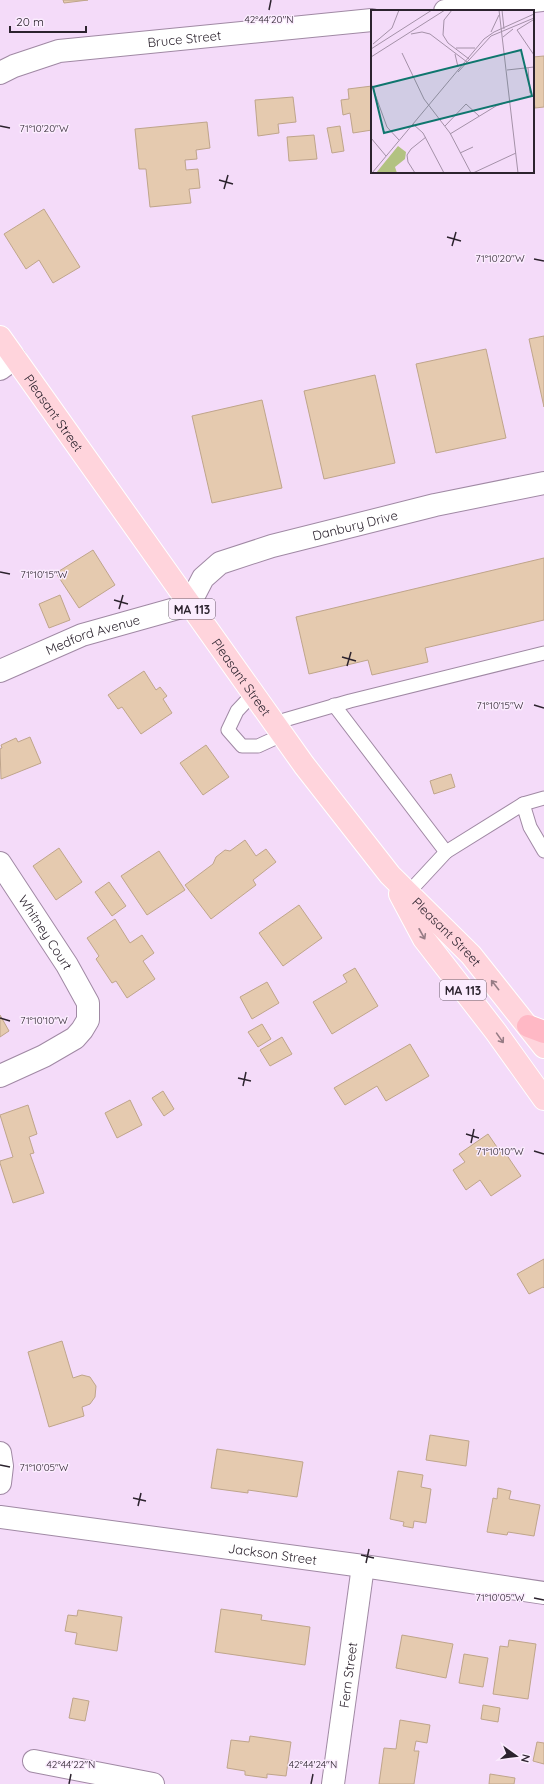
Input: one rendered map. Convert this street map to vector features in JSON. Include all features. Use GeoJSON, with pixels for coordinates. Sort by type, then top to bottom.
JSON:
{"type":"FeatureCollection","features":[{"type":"Feature","properties":{"kind":"main road","name":"Pleasant Street"},"geometry":{"type":"LineString","coordinates":[[0,337],[7,363],[189,605],[278,729],[390,875],[471,955],[536,1029],[544,1047]]}},
{"type":"Feature","properties":{"kind":"main road","name":"Pleasant Street"},"geometry":{"type":"LineString","coordinates":[[390,875],[424,939],[496,1032],[544,1099]]}},
{"type":"Feature","properties":{"kind":"street"},"geometry":{"type":"LineString","coordinates":[[454,10],[542,0]]}},
{"type":"Feature","properties":{"kind":"street","name":"Bruce Street"},"geometry":{"type":"LineString","coordinates":[[0,73],[14,66],[59,52],[371,20]]}},
{"type":"Feature","properties":{"kind":"street","name":"Danbury Drive"},"geometry":{"type":"LineString","coordinates":[[189,605],[203,578],[220,563],[272,546],[435,505],[544,483]]}},
{"type":"Feature","properties":{"kind":"street","name":"Medford Avenue"},"geometry":{"type":"LineString","coordinates":[[0,671],[82,635],[189,605]]}},
{"type":"Feature","properties":{"kind":"street","name":"Whitney Court"},"geometry":{"type":"LineString","coordinates":[[0,863],[63,959],[88,1003],[88,1020],[75,1038],[44,1056],[0,1076]]}},
{"type":"Feature","properties":{"kind":"street"},"geometry":{"type":"LineString","coordinates":[[0,1453],[2,1466],[0,1483]]}},
{"type":"Feature","properties":{"kind":"street","name":"Jackson Street"},"geometry":{"type":"LineString","coordinates":[[0,1517],[363,1566],[544,1593]]}},
{"type":"Feature","properties":{"kind":"street","name":"Fern Street"},"geometry":{"type":"LineString","coordinates":[[333,1784],[363,1566]]}},
{"type":"Feature","properties":{"kind":"street"},"geometry":{"type":"LineString","coordinates":[[34,1762],[153,1784]]}},
{"type":"Feature","properties":{"kind":"lane"},"geometry":{"type":"LineString","coordinates":[[253,694],[237,711],[228,730],[242,746],[258,746],[278,729],[334,706],[544,654]]}},
{"type":"Feature","properties":{"kind":"lane"},"geometry":{"type":"LineString","coordinates":[[334,706],[446,852]]}},
{"type":"Feature","properties":{"kind":"lane"},"geometry":{"type":"LineString","coordinates":[[408,892],[446,852],[523,804],[544,798]]}},
{"type":"Feature","properties":{"kind":"lane"},"geometry":{"type":"LineString","coordinates":[[523,804],[530,827],[544,851]]}},
{"type":"Feature","properties":{"kind":"building"},"geometry":{"type":"Polygon","coordinates":[[[63,0],[88,0],[64,3],[63,0]]]}},
{"type":"Feature","properties":{"kind":"building"},"geometry":{"type":"Polygon","coordinates":[[[544,56],[544,107],[535,108],[534,102],[534,57],[544,56]]]}},
{"type":"Feature","properties":{"kind":"building"},"geometry":{"type":"Polygon","coordinates":[[[371,86],[371,130],[353,133],[350,113],[343,115],[341,100],[349,99],[348,89],[371,86]]]}},
{"type":"Feature","properties":{"kind":"building"},"geometry":{"type":"Polygon","coordinates":[[[293,97],[296,122],[278,124],[279,133],[258,136],[255,100],[293,97]]]}},
{"type":"Feature","properties":{"kind":"building"},"geometry":{"type":"Polygon","coordinates":[[[207,122],[210,148],[196,150],[197,159],[185,160],[186,170],[198,169],[200,188],[189,189],[191,203],[150,207],[146,169],[139,169],[135,129],[207,122]]]}},
{"type":"Feature","properties":{"kind":"building"},"geometry":{"type":"Polygon","coordinates":[[[340,126],[344,151],[332,153],[327,128],[340,126]]]}},
{"type":"Feature","properties":{"kind":"building"},"geometry":{"type":"Polygon","coordinates":[[[314,135],[317,159],[289,161],[287,137],[314,135]]]}},
{"type":"Feature","properties":{"kind":"building"},"geometry":{"type":"Polygon","coordinates":[[[44,209],[80,267],[53,283],[39,260],[26,269],[4,234],[44,209]]]}},
{"type":"Feature","properties":{"kind":"building"},"geometry":{"type":"Polygon","coordinates":[[[544,336],[544,407],[529,339],[544,336]]]}},
{"type":"Feature","properties":{"kind":"building"},"geometry":{"type":"Polygon","coordinates":[[[486,349],[506,438],[436,453],[416,364],[486,349]]]}},
{"type":"Feature","properties":{"kind":"building"},"geometry":{"type":"Polygon","coordinates":[[[375,375],[395,463],[324,479],[304,391],[375,375]]]}},
{"type":"Feature","properties":{"kind":"building"},"geometry":{"type":"Polygon","coordinates":[[[262,400],[282,488],[212,503],[192,416],[262,400]]]}},
{"type":"Feature","properties":{"kind":"building"},"geometry":{"type":"Polygon","coordinates":[[[93,550],[115,585],[79,608],[56,573],[93,550]]]}},
{"type":"Feature","properties":{"kind":"building"},"geometry":{"type":"Polygon","coordinates":[[[544,558],[544,620],[425,648],[428,662],[372,675],[368,660],[309,674],[296,617],[544,558]]]}},
{"type":"Feature","properties":{"kind":"building"},"geometry":{"type":"Polygon","coordinates":[[[60,595],[70,620],[49,628],[39,604],[60,595]]]}},
{"type":"Feature","properties":{"kind":"building"},"geometry":{"type":"Polygon","coordinates":[[[144,671],[156,690],[160,687],[167,696],[163,699],[172,713],[141,734],[122,707],[118,709],[108,695],[144,671]]]}},
{"type":"Feature","properties":{"kind":"building"},"geometry":{"type":"Polygon","coordinates":[[[30,737],[41,763],[1,779],[1,745],[16,738],[18,742],[30,737]]]}},
{"type":"Feature","properties":{"kind":"building"},"geometry":{"type":"Polygon","coordinates":[[[206,745],[229,777],[203,795],[180,763],[206,745]]]}},
{"type":"Feature","properties":{"kind":"building"},"geometry":{"type":"Polygon","coordinates":[[[451,774],[455,787],[434,794],[430,781],[451,774]]]}},
{"type":"Feature","properties":{"kind":"building"},"geometry":{"type":"Polygon","coordinates":[[[245,840],[256,856],[266,849],[276,862],[253,880],[256,885],[211,919],[185,885],[213,864],[216,857],[225,850],[230,851],[245,840]]]}},
{"type":"Feature","properties":{"kind":"building"},"geometry":{"type":"Polygon","coordinates":[[[59,848],[82,882],[56,900],[33,866],[59,848]]]}},
{"type":"Feature","properties":{"kind":"building"},"geometry":{"type":"Polygon","coordinates":[[[159,851],[185,890],[147,915],[121,876],[159,851]]]}},
{"type":"Feature","properties":{"kind":"building"},"geometry":{"type":"Polygon","coordinates":[[[109,882],[126,906],[112,916],[95,892],[109,882]]]}},
{"type":"Feature","properties":{"kind":"building"},"geometry":{"type":"Polygon","coordinates":[[[299,905],[322,938],[283,966],[259,933],[299,905]]]}},
{"type":"Feature","properties":{"kind":"building"},"geometry":{"type":"Polygon","coordinates":[[[115,919],[130,943],[142,935],[154,953],[143,961],[155,979],[127,998],[116,981],[112,983],[96,959],[99,956],[87,938],[115,919]]]}},
{"type":"Feature","properties":{"kind":"building"},"geometry":{"type":"Polygon","coordinates":[[[355,968],[378,1006],[332,1034],[313,1002],[347,982],[343,975],[355,968]]]}},
{"type":"Feature","properties":{"kind":"building"},"geometry":{"type":"Polygon","coordinates":[[[267,982],[279,1003],[252,1019],[240,997],[267,982]]]}},
{"type":"Feature","properties":{"kind":"building"},"geometry":{"type":"Polygon","coordinates":[[[0,1015],[9,1031],[0,1037],[0,1015]]]}},
{"type":"Feature","properties":{"kind":"building"},"geometry":{"type":"Polygon","coordinates":[[[262,1024],[271,1039],[258,1047],[248,1032],[262,1024]]]}},
{"type":"Feature","properties":{"kind":"building"},"geometry":{"type":"Polygon","coordinates":[[[282,1037],[292,1054],[270,1066],[260,1050],[282,1037]]]}},
{"type":"Feature","properties":{"kind":"building"},"geometry":{"type":"Polygon","coordinates":[[[410,1044],[429,1076],[386,1101],[377,1086],[345,1105],[334,1088],[410,1044]]]}},
{"type":"Feature","properties":{"kind":"building"},"geometry":{"type":"Polygon","coordinates":[[[163,1091],[174,1109],[164,1116],[152,1098],[163,1091]]]}},
{"type":"Feature","properties":{"kind":"building"},"geometry":{"type":"Polygon","coordinates":[[[130,1100],[142,1125],[117,1138],[105,1113],[130,1100]]]}},
{"type":"Feature","properties":{"kind":"building"},"geometry":{"type":"Polygon","coordinates":[[[28,1105],[37,1134],[29,1137],[34,1153],[30,1154],[44,1193],[13,1203],[0,1163],[0,1161],[13,1157],[0,1115],[28,1105]]]}},
{"type":"Feature","properties":{"kind":"building"},"geometry":{"type":"Polygon","coordinates":[[[488,1134],[501,1153],[504,1151],[521,1176],[491,1196],[480,1180],[466,1190],[453,1170],[465,1162],[459,1154],[488,1134]]]}},
{"type":"Feature","properties":{"kind":"building"},"geometry":{"type":"Polygon","coordinates":[[[544,1259],[544,1288],[543,1287],[529,1294],[517,1274],[544,1259]]]}},
{"type":"Feature","properties":{"kind":"building"},"geometry":{"type":"Polygon","coordinates":[[[62,1341],[73,1378],[82,1375],[90,1377],[96,1386],[95,1397],[90,1404],[82,1407],[84,1416],[49,1427],[28,1352],[62,1341]]]}},
{"type":"Feature","properties":{"kind":"building"},"geometry":{"type":"Polygon","coordinates":[[[430,1435],[469,1441],[466,1466],[426,1460],[430,1435]]]}},
{"type":"Feature","properties":{"kind":"building"},"geometry":{"type":"Polygon","coordinates":[[[217,1449],[303,1462],[297,1497],[248,1490],[248,1493],[211,1488],[217,1449]]]}},
{"type":"Feature","properties":{"kind":"building"},"geometry":{"type":"Polygon","coordinates":[[[398,1471],[423,1475],[421,1487],[431,1489],[426,1523],[414,1521],[413,1528],[403,1526],[404,1522],[390,1519],[398,1471]]]}},
{"type":"Feature","properties":{"kind":"building"},"geometry":{"type":"Polygon","coordinates":[[[498,1488],[511,1491],[509,1499],[540,1505],[534,1536],[508,1532],[507,1535],[487,1532],[493,1498],[497,1499],[498,1488]]]}},
{"type":"Feature","properties":{"kind":"building"},"geometry":{"type":"Polygon","coordinates":[[[221,1609],[262,1615],[261,1620],[310,1627],[305,1665],[215,1652],[221,1609]]]}},
{"type":"Feature","properties":{"kind":"building"},"geometry":{"type":"Polygon","coordinates":[[[78,1610],[122,1617],[117,1651],[75,1644],[77,1633],[65,1631],[68,1615],[77,1616],[78,1610]]]}},
{"type":"Feature","properties":{"kind":"building"},"geometry":{"type":"Polygon","coordinates":[[[402,1635],[453,1644],[446,1678],[396,1668],[402,1635]]]}},
{"type":"Feature","properties":{"kind":"building"},"geometry":{"type":"Polygon","coordinates":[[[509,1640],[536,1644],[528,1699],[493,1694],[500,1646],[508,1647],[509,1640]]]}},
{"type":"Feature","properties":{"kind":"building"},"geometry":{"type":"Polygon","coordinates":[[[464,1654],[488,1658],[483,1687],[459,1683],[464,1654]]]}},
{"type":"Feature","properties":{"kind":"building"},"geometry":{"type":"Polygon","coordinates":[[[73,1698],[89,1701],[85,1721],[69,1718],[73,1698]]]}},
{"type":"Feature","properties":{"kind":"building"},"geometry":{"type":"Polygon","coordinates":[[[483,1705],[500,1708],[498,1722],[481,1719],[483,1705]]]}},
{"type":"Feature","properties":{"kind":"building"},"geometry":{"type":"Polygon","coordinates":[[[400,1720],[430,1725],[427,1743],[416,1741],[414,1751],[419,1751],[414,1784],[379,1784],[384,1748],[396,1749],[400,1720]]]}},
{"type":"Feature","properties":{"kind":"building"},"geometry":{"type":"Polygon","coordinates":[[[250,1736],[291,1742],[286,1776],[267,1774],[267,1778],[245,1775],[245,1771],[227,1768],[231,1740],[249,1742],[250,1736]]]}},
{"type":"Feature","properties":{"kind":"building"},"geometry":{"type":"Polygon","coordinates":[[[537,1742],[544,1743],[544,1764],[533,1761],[537,1742]]]}},
{"type":"Feature","properties":{"kind":"building"},"geometry":{"type":"Polygon","coordinates":[[[490,1774],[515,1778],[514,1784],[489,1784],[490,1774]]]}}]}
